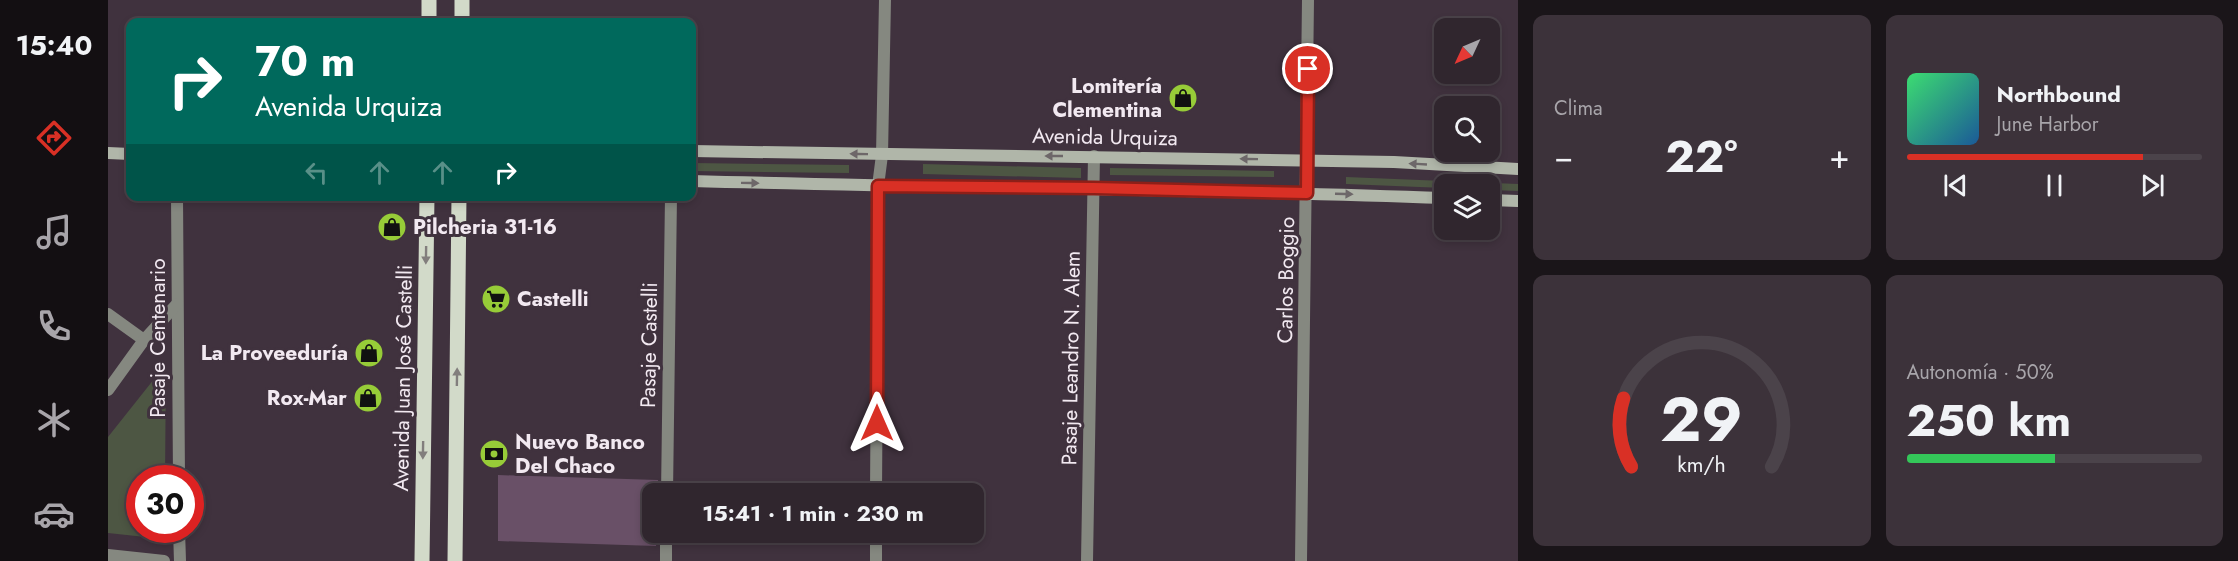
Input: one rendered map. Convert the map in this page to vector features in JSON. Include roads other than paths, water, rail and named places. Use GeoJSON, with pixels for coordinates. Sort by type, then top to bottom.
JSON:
{"type":"FeatureCollection","features":[{"type":"Feature","properties":{"kind":"main road"},"geometry":{"type":"LineString","coordinates":[[429,0],[429,18]]}},
{"type":"Feature","properties":{"kind":"main road"},"geometry":{"type":"LineString","coordinates":[[462,0],[462,18]]}},
{"type":"Feature","properties":{"kind":"main road","name":"Avenida Urquiza"},"geometry":{"type":"LineString","coordinates":[[696,150],[1394,162],[1518,169]]}},
{"type":"Feature","properties":{"kind":"main road"},"geometry":{"type":"LineString","coordinates":[[108,153],[126,154]]}},
{"type":"Feature","properties":{"kind":"main road"},"geometry":{"type":"LineString","coordinates":[[696,182],[1094,188],[1434,198]]}},
{"type":"Feature","properties":{"kind":"main road"},"geometry":{"type":"LineString","coordinates":[[1500,200],[1518,201]]}},
{"type":"Feature","properties":{"kind":"main road","name":"Avenida Juan José Castelli"},"geometry":{"type":"LineString","coordinates":[[422,561],[427,201]]}},
{"type":"Feature","properties":{"kind":"main road"},"geometry":{"type":"LineString","coordinates":[[455,561],[459,201]]}},
{"type":"Feature","properties":{"kind":"street"},"geometry":{"type":"LineString","coordinates":[[876,483],[878,186],[882,155],[885,0]]}},
{"type":"Feature","properties":{"kind":"street","name":"Carlos Boggio"},"geometry":{"type":"LineString","coordinates":[[1301,561],[1308,0]]}},
{"type":"Feature","properties":{"kind":"street","name":"Pasaje Leandro N. Alem"},"geometry":{"type":"LineString","coordinates":[[1088,561],[1094,156]]}},
{"type":"Feature","properties":{"kind":"street","name":"Pasaje Centenario"},"geometry":{"type":"LineString","coordinates":[[177,201],[179,465]]}},
{"type":"Feature","properties":{"kind":"street","name":"Pasaje Castelli"},"geometry":{"type":"LineString","coordinates":[[667,483],[671,201]]}},
{"type":"Feature","properties":{"kind":"street"},"geometry":{"type":"LineString","coordinates":[[108,390],[144,340],[177,304]]}},
{"type":"Feature","properties":{"kind":"street"},"geometry":{"type":"LineString","coordinates":[[108,314],[144,340]]}},
{"type":"Feature","properties":{"kind":"street"},"geometry":{"type":"LineString","coordinates":[[179,543],[180,561]]}},
{"type":"Feature","properties":{"kind":"street"},"geometry":{"type":"LineString","coordinates":[[666,543],[666,561]]}},
{"type":"Feature","properties":{"kind":"street"},"geometry":{"type":"LineString","coordinates":[[876,543],[876,561]]}},
{"type":"Feature","properties":{"kind":"street"},"geometry":{"type":"LineString","coordinates":[[108,555],[164,561]]}},
{"type":"Feature","properties":{"kind":"place","name":"Lomitería Clementina"},"geometry":{"type":"Point","coordinates":[1183,98]}},
{"type":"Feature","properties":{"kind":"place","name":"Pilcheria 31-16"},"geometry":{"type":"Point","coordinates":[392,227]}},
{"type":"Feature","properties":{"kind":"place","name":"Castelli"},"geometry":{"type":"Point","coordinates":[496,299]}},
{"type":"Feature","properties":{"kind":"place","name":"La Proveeduría"},"geometry":{"type":"Point","coordinates":[369,353]}},
{"type":"Feature","properties":{"kind":"place","name":"Rox-Mar"},"geometry":{"type":"Point","coordinates":[368,398]}},
{"type":"Feature","properties":{"kind":"place","name":"Nuevo Banco Del Chaco"},"geometry":{"type":"Point","coordinates":[494,454]}}]}
